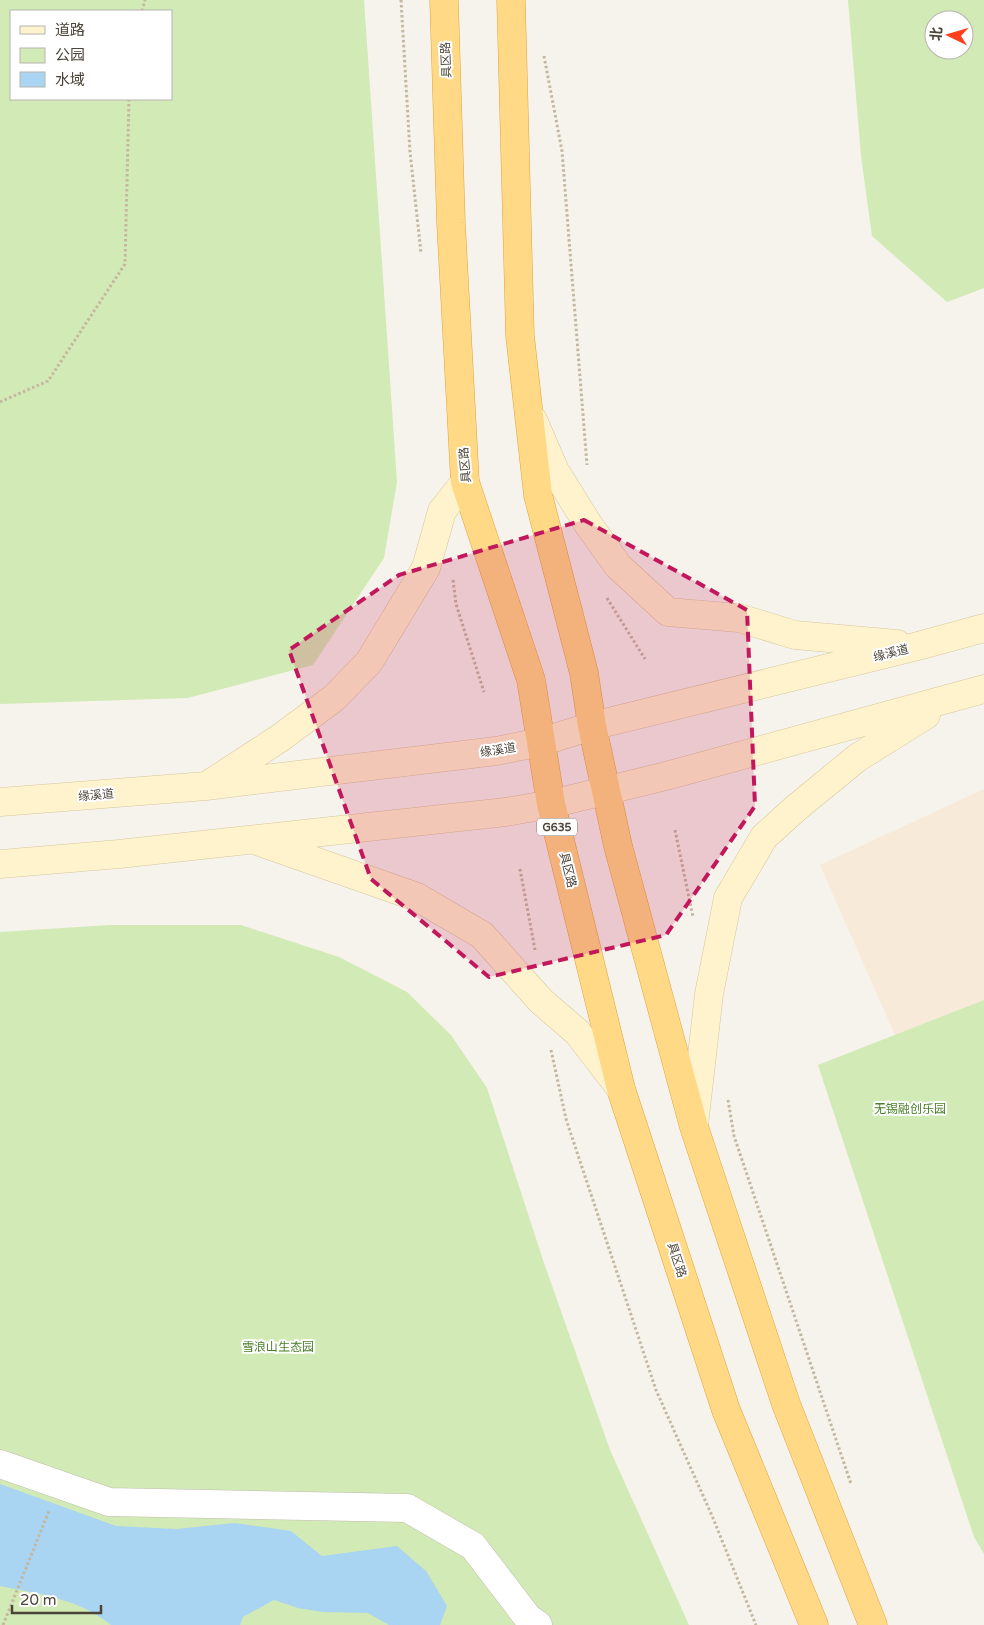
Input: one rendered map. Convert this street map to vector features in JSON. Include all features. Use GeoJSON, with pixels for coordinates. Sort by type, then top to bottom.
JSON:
{"type":"FeatureCollection","features":[{"type":"Feature","properties":{"kind":"highway","name":"具区路"},"geometry":{"type":"LineString","coordinates":[[444,0],[451,223],[465,482],[531,680],[551,804],[621,1089],[726,1410],[814,1625]]}},
{"type":"Feature","properties":{"kind":"highway"},"geometry":{"type":"LineString","coordinates":[[511,0],[520,336],[538,495],[584,673],[592,726],[608,790],[618,846],[694,1127],[786,1404],[873,1625]]}},
{"type":"Feature","properties":{"kind":"main road"},"geometry":{"type":"LineString","coordinates":[[528,406],[555,471],[588,524],[618,566],[668,612],[739,618],[795,635],[918,646]]}},
{"type":"Feature","properties":{"kind":"main road"},"geometry":{"type":"LineString","coordinates":[[206,786],[280,738],[334,698],[369,662],[426,568],[442,511],[465,482]]}},
{"type":"Feature","properties":{"kind":"main road","name":"缘溪道"},"geometry":{"type":"LineString","coordinates":[[0,802],[206,786],[496,751],[541,742],[592,726],[984,628]]}},
{"type":"Feature","properties":{"kind":"main road"},"geometry":{"type":"LineString","coordinates":[[0,864],[254,840],[506,812],[551,804],[984,689]]}},
{"type":"Feature","properties":{"kind":"main road"},"geometry":{"type":"LineString","coordinates":[[694,1127],[709,994],[728,898],[764,837],[857,758],[951,699]]}},
{"type":"Feature","properties":{"kind":"main road"},"geometry":{"type":"LineString","coordinates":[[254,840],[417,897],[482,935],[541,1001],[577,1032],[621,1089]]}},
{"type":"Feature","properties":{"kind":"street"},"geometry":{"type":"LineString","coordinates":[[0,1464],[109,1502],[407,1508],[473,1546],[530,1622]]}},
{"type":"Feature","properties":{"kind":"path"},"geometry":{"type":"LineString","coordinates":[[543,48],[562,151],[588,473]]}},
{"type":"Feature","properties":{"kind":"path"},"geometry":{"type":"LineString","coordinates":[[0,402],[48,381],[125,264],[129,100]]}},
{"type":"Feature","properties":{"kind":"path"},"geometry":{"type":"LineString","coordinates":[[603,592],[645,659]]}},
{"type":"Feature","properties":{"kind":"path"},"geometry":{"type":"LineString","coordinates":[[675,830],[695,927]]}},
{"type":"Feature","properties":{"kind":"path"},"geometry":{"type":"LineString","coordinates":[[520,870],[536,952]]}},
{"type":"Feature","properties":{"kind":"path"},"geometry":{"type":"LineString","coordinates":[[551,1046],[566,1119],[656,1390],[713,1518],[756,1625]]}},
{"type":"Feature","properties":{"kind":"path"},"geometry":{"type":"LineString","coordinates":[[727,1098],[734,1136],[853,1490]]}},
{"type":"Feature","properties":{"kind":"path"},"geometry":{"type":"LineString","coordinates":[[3,1625],[60,1485]]}},
{"type":"Feature","properties":{"kind":"highlighted area"},"geometry":{"type":"Polygon","coordinates":[[[584,520],[747,610],[755,806],[666,935],[489,977],[371,879],[289,650],[399,575],[584,520]]]}},
{"type":"Feature","properties":{"kind":"shaded area"},"geometry":{"type":"Polygon","coordinates":[[[984,789],[984,1000],[895,1035],[820,865],[984,789]]]}},
{"type":"Feature","properties":{"kind":"green space"},"geometry":{"type":"Polygon","coordinates":[[[0,0],[364,0],[397,482],[384,558],[313,665],[188,698],[0,704],[0,0]]]}},
{"type":"Feature","properties":{"kind":"green space"},"geometry":{"type":"Polygon","coordinates":[[[848,0],[984,0],[984,288],[947,302],[872,236],[861,156],[848,0]]]}},
{"type":"Feature","properties":{"kind":"green space","name":"雪浪山生态园"},"geometry":{"type":"Polygon","coordinates":[[[110,925],[241,925],[339,957],[407,992],[451,1035],[487,1088],[544,1263],[610,1450],[689,1625],[0,1625],[0,932],[110,925]]]}},
{"type":"Feature","properties":{"kind":"green space","name":"无锡融创乐园"},"geometry":{"type":"Polygon","coordinates":[[[984,1000],[984,1554],[974,1537],[818,1065],[984,1000]]]}},
{"type":"Feature","properties":{"kind":"water"},"geometry":{"type":"Polygon","coordinates":[[[0,1484],[116,1526],[176,1529],[235,1523],[291,1531],[322,1556],[397,1546],[426,1571],[447,1606],[440,1625],[389,1625],[368,1613],[323,1612],[298,1608],[274,1600],[243,1617],[240,1625],[111,1625],[99,1616],[72,1603],[0,1586],[0,1484]]]}}]}
